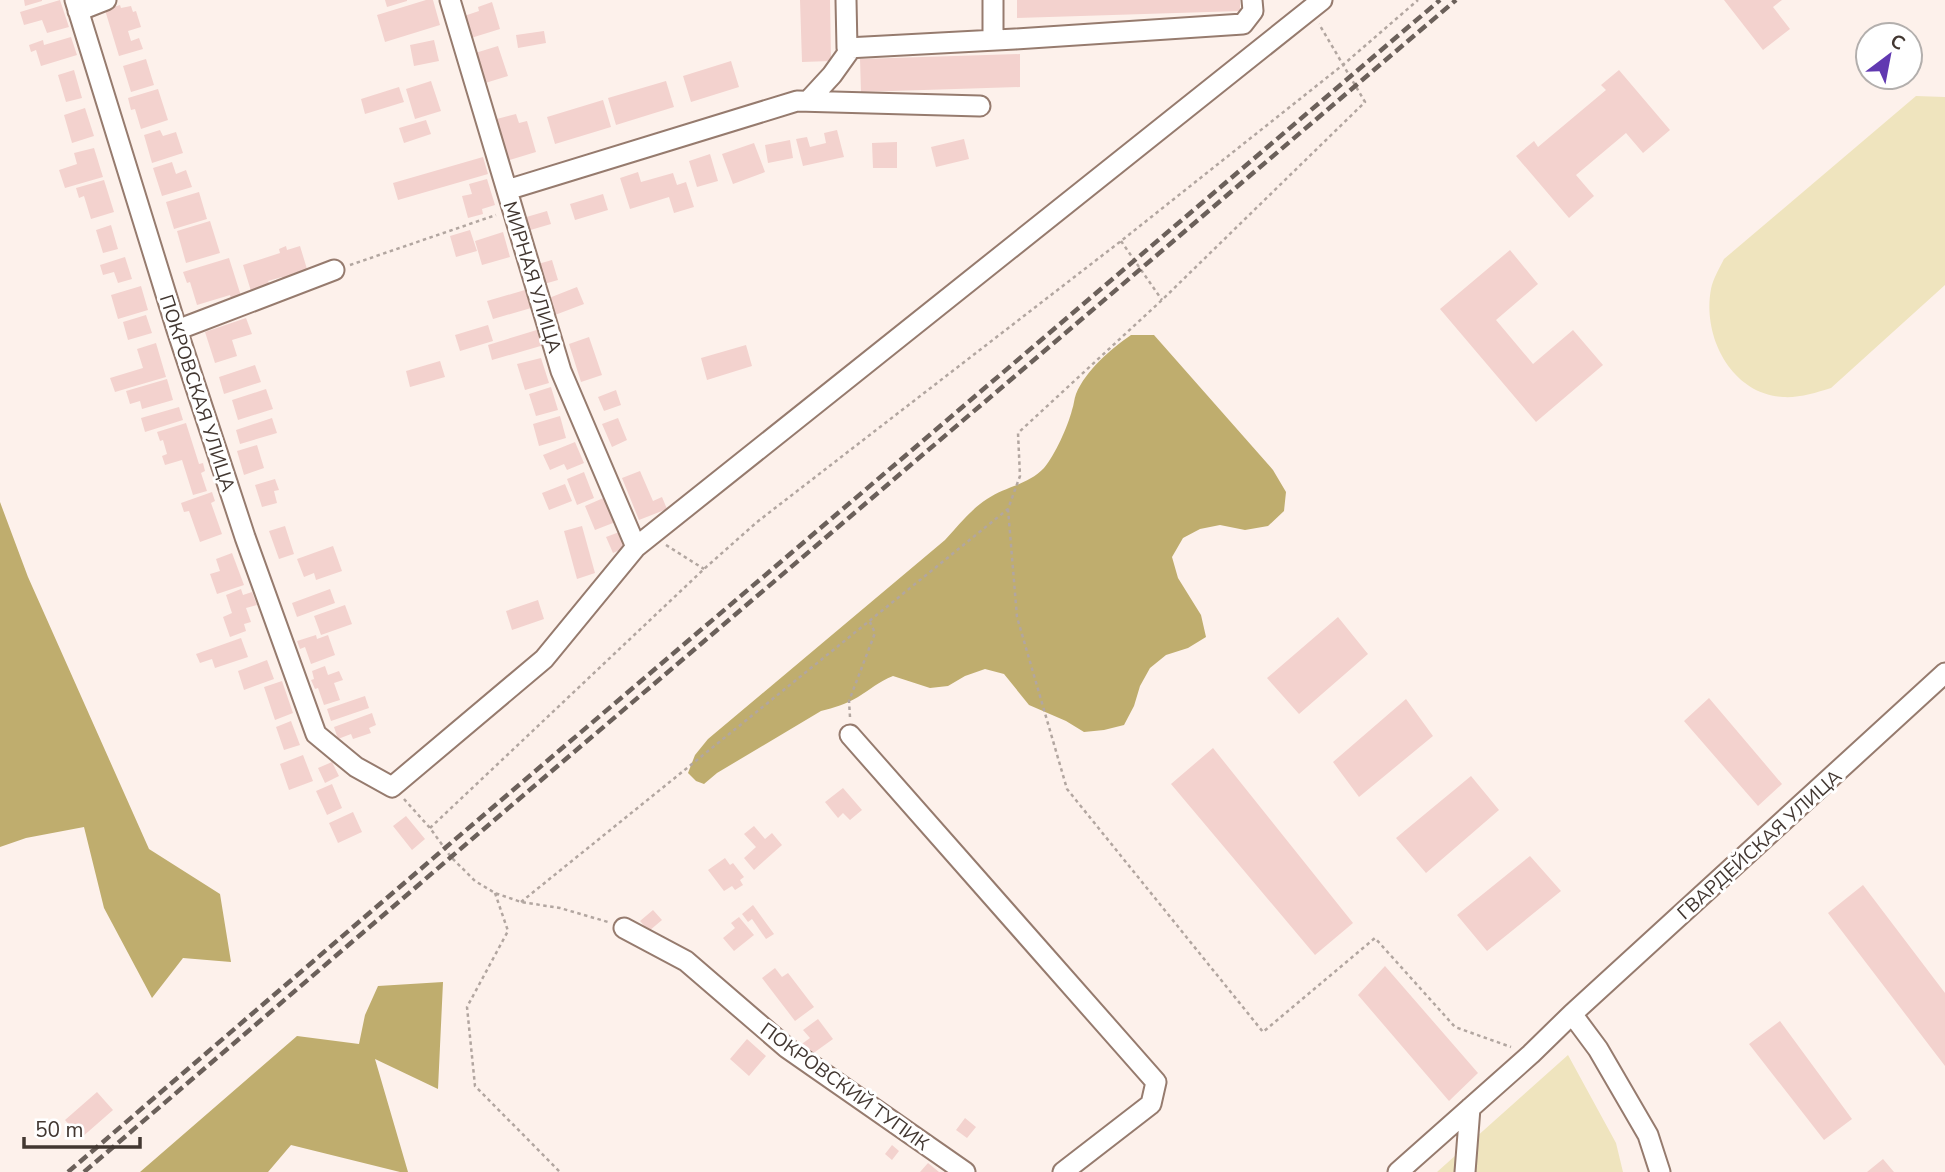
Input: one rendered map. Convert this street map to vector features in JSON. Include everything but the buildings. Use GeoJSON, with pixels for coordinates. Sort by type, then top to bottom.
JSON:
{"type":"FeatureCollection","features":[{"type":"Feature","properties":{"kind":"street"},"geometry":{"type":"LineString","coordinates":[[76,5],[106,0]]}},
{"type":"Feature","properties":{"kind":"street","name":"МИРНАЯ УЛИЦА"},"geometry":{"type":"LineString","coordinates":[[450,0],[561,371],[643,541]]}},
{"type":"Feature","properties":{"kind":"street"},"geometry":{"type":"LineString","coordinates":[[846,0],[847,48],[1243,24],[1253,11],[1252,0]]}},
{"type":"Feature","properties":{"kind":"street"},"geometry":{"type":"LineString","coordinates":[[993,0],[993,40]]}},
{"type":"Feature","properties":{"kind":"street"},"geometry":{"type":"LineString","coordinates":[[392,787],[544,659],[643,541],[1316,4]]}},
{"type":"Feature","properties":{"kind":"street","name":"ПОКРОВСКАЯ УЛИЦА"},"geometry":{"type":"LineString","coordinates":[[76,5],[177,330],[245,537],[316,734],[356,768],[392,787]]}},
{"type":"Feature","properties":{"kind":"street"},"geometry":{"type":"LineString","coordinates":[[808,101],[832,75],[852,47]]}},
{"type":"Feature","properties":{"kind":"street"},"geometry":{"type":"LineString","coordinates":[[510,200],[797,101],[980,106]]}},
{"type":"Feature","properties":{"kind":"street"},"geometry":{"type":"LineString","coordinates":[[177,330],[334,270]]}},
{"type":"Feature","properties":{"kind":"street","name":"ГВАРДЕЙСКАЯ УЛИЦА"},"geometry":{"type":"LineString","coordinates":[[1398,1172],[1531,1054],[1945,673]]}},
{"type":"Feature","properties":{"kind":"street"},"geometry":{"type":"LineString","coordinates":[[850,735],[1156,1082],[1151,1104],[1063,1172]]}},
{"type":"Feature","properties":{"kind":"street","name":"ПОКРОВСКИЙ ТУПИК"},"geometry":{"type":"LineString","coordinates":[[624,928],[686,961],[787,1048],[965,1172]]}},
{"type":"Feature","properties":{"kind":"street"},"geometry":{"type":"LineString","coordinates":[[1572,1014],[1598,1049],[1648,1135],[1660,1172]]}},
{"type":"Feature","properties":{"kind":"street"},"geometry":{"type":"LineString","coordinates":[[1465,1172],[1470,1108]]}},
{"type":"Feature","properties":{"kind":"path"},"geometry":{"type":"LineString","coordinates":[[430,828],[757,522],[1121,241],[1344,64],[1418,0]]}},
{"type":"Feature","properties":{"kind":"path"},"geometry":{"type":"LineString","coordinates":[[1316,4],[1365,102],[1162,300],[1018,433],[1020,476],[1009,509],[1017,617],[1067,789],[1263,1032],[1375,938],[1455,1027],[1531,1054]]}},
{"type":"Feature","properties":{"kind":"path"},"geometry":{"type":"LineString","coordinates":[[334,270],[510,200]]}},
{"type":"Feature","properties":{"kind":"path"},"geometry":{"type":"LineString","coordinates":[[1121,241],[1162,300]]}},
{"type":"Feature","properties":{"kind":"path"},"geometry":{"type":"LineString","coordinates":[[521,901],[1009,509]]}},
{"type":"Feature","properties":{"kind":"path"},"geometry":{"type":"LineString","coordinates":[[643,541],[704,569]]}},
{"type":"Feature","properties":{"kind":"path"},"geometry":{"type":"LineString","coordinates":[[850,735],[849,701],[875,633],[870,622]]}},
{"type":"Feature","properties":{"kind":"path"},"geometry":{"type":"LineString","coordinates":[[392,787],[430,828],[451,857],[475,881],[495,893],[584,914],[624,928]]}},
{"type":"Feature","properties":{"kind":"path"},"geometry":{"type":"LineString","coordinates":[[495,893],[509,931],[467,1007],[475,1086],[560,1172]]}},
{"type":"Feature","properties":{"kind":"shaded area"},"geometry":{"type":"Polygon","coordinates":[[[1916,96],[1945,97],[1945,285],[1831,388],[1801,396],[1783,397],[1765,393],[1749,385],[1735,374],[1724,360],[1711,325],[1711,289],[1724,259],[1916,96]]]}},
{"type":"Feature","properties":{"kind":"shaded area"},"geometry":{"type":"Polygon","coordinates":[[[1131,335],[1154,335],[1273,470],[1286,492],[1284,511],[1268,526],[1245,530],[1220,525],[1200,529],[1183,538],[1172,557],[1178,578],[1201,615],[1206,637],[1188,648],[1166,655],[1150,668],[1124,725],[1084,732],[1029,705],[1004,674],[985,669],[948,686],[930,688],[893,676],[849,702],[821,711],[717,773],[704,784],[696,781],[688,773],[695,755],[708,739],[945,540],[981,503],[1031,478],[1044,468],[1064,432],[1080,385],[1100,361],[1131,335]]]}},
{"type":"Feature","properties":{"kind":"shaded area"},"geometry":{"type":"Polygon","coordinates":[[[0,502],[28,577],[149,849],[220,894],[231,962],[183,958],[152,998],[104,908],[84,827],[26,838],[0,847],[0,502]]]}},
{"type":"Feature","properties":{"kind":"shaded area"},"geometry":{"type":"Polygon","coordinates":[[[443,982],[438,1089],[375,1059],[408,1172],[291,1145],[268,1172],[140,1172],[297,1036],[359,1044],[365,1015],[378,986],[443,982]]]}},
{"type":"Feature","properties":{"kind":"shaded area"},"geometry":{"type":"Polygon","coordinates":[[[1568,1055],[1616,1143],[1623,1172],[1437,1172],[1568,1055]]]}},
{"type":"Feature","properties":{"kind":"railway"},"geometry":{"type":"LineString","coordinates":[[68,1172],[1440,0]]}},
{"type":"Feature","properties":{"kind":"railway"},"geometry":{"type":"LineString","coordinates":[[84,1172],[1456,0]]}}]}
